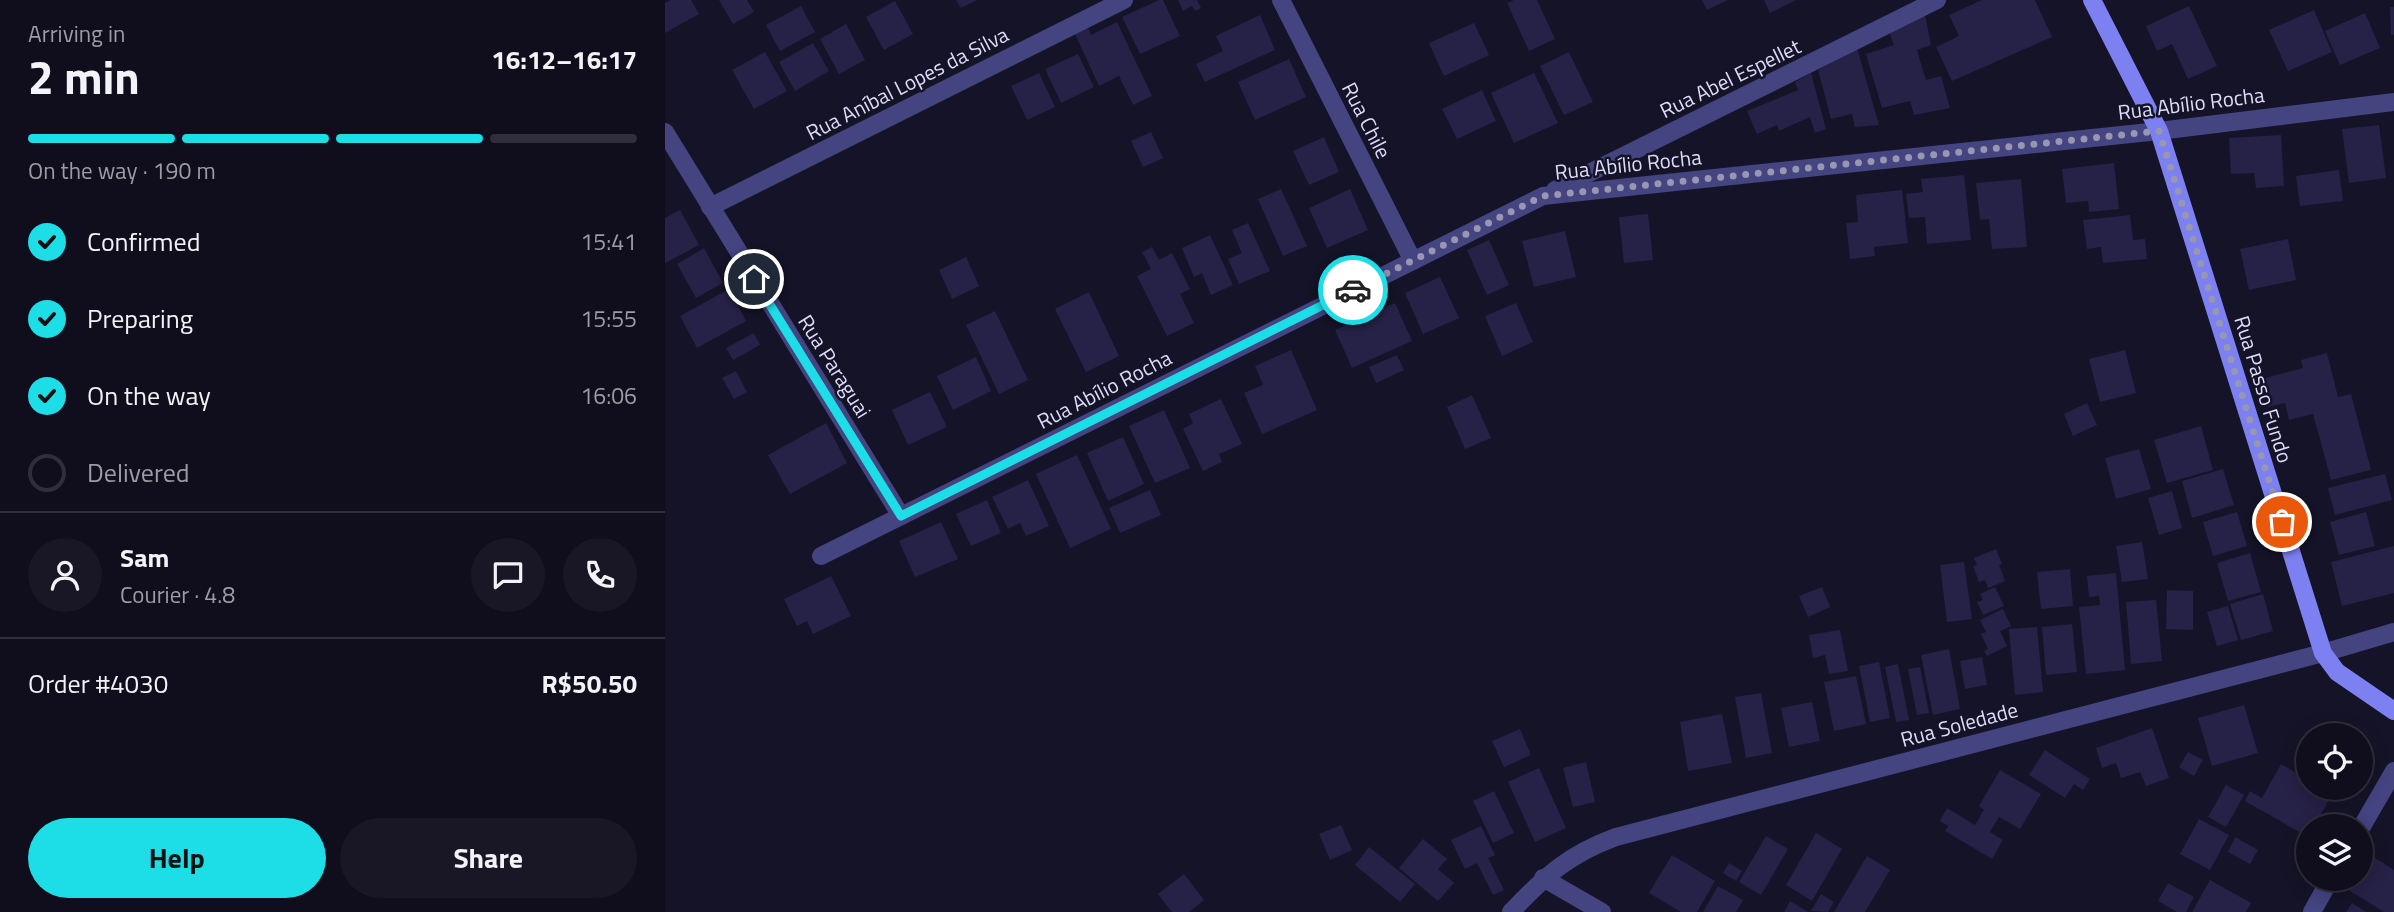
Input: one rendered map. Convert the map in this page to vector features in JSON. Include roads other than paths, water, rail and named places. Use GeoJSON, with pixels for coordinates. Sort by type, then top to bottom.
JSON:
{"type":"FeatureCollection","features":[{"type":"Feature","properties":{"kind":"street","name":"Rua Aníbal Lopes da Silva"},"geometry":{"type":"LineString","coordinates":[[710,207],[1124,0]]}},
{"type":"Feature","properties":{"kind":"street","name":"Rua Chile"},"geometry":{"type":"LineString","coordinates":[[1281,0],[1413,261]]}},
{"type":"Feature","properties":{"kind":"street","name":"Rua Abel Espellet"},"geometry":{"type":"LineString","coordinates":[[1543,196],[1937,0]]}},
{"type":"Feature","properties":{"kind":"street","name":"Rua Passo Fundo"},"geometry":{"type":"LineString","coordinates":[[2092,0],[2159,131],[2323,653],[2337,672],[2394,711]]}},
{"type":"Feature","properties":{"kind":"street","name":"Rua Abílio Rocha"},"geometry":{"type":"LineString","coordinates":[[821,556],[1543,196],[2159,131],[2394,102]]}},
{"type":"Feature","properties":{"kind":"street","name":"Rua Paraguai"},"geometry":{"type":"LineString","coordinates":[[665,132],[901,516]]}},
{"type":"Feature","properties":{"kind":"street","name":"Rua Soledade"},"geometry":{"type":"LineString","coordinates":[[1511,912],[1543,878],[1589,847],[1616,837],[2323,653],[2394,632]]}},
{"type":"Feature","properties":{"kind":"street"},"geometry":{"type":"LineString","coordinates":[[2369,814],[2394,771]]}},
{"type":"Feature","properties":{"kind":"street"},"geometry":{"type":"LineString","coordinates":[[1543,878],[1602,912]]}},
{"type":"Feature","properties":{"kind":"street"},"geometry":{"type":"LineString","coordinates":[[2312,912],[2324,891]]}}]}
